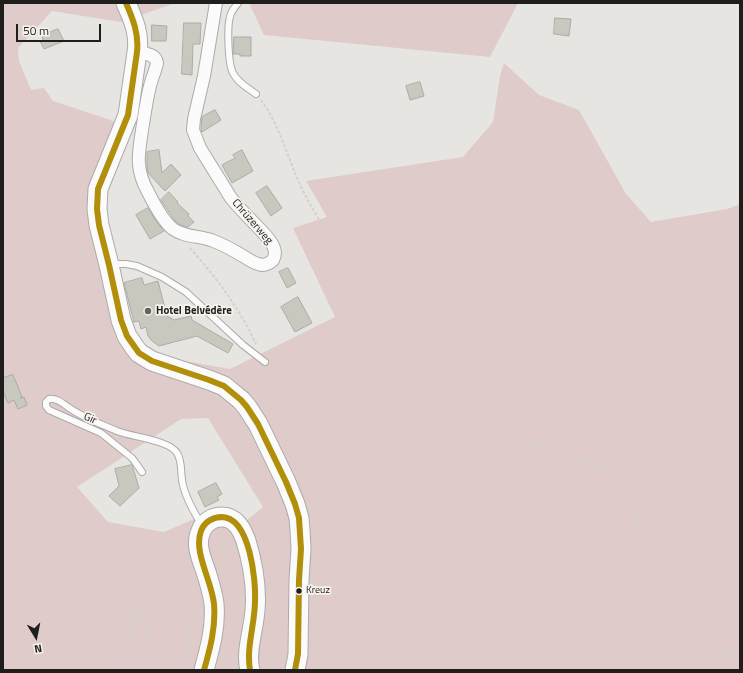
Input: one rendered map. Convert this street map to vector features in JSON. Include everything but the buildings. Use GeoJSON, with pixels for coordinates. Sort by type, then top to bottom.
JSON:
{"type":"FeatureCollection","features":[{"type":"Feature","properties":{"kind":"main road"},"geometry":{"type":"LineString","coordinates":[[126,3],[136,28],[138,46],[128,115],[98,189],[97,209],[99,225],[121,320],[127,336],[134,348],[139,353],[152,361],[224,386],[247,407],[258,424],[296,504],[299,518],[301,549],[298,654],[295,670]]}},
{"type":"Feature","properties":{"kind":"main road"},"geometry":{"type":"LineString","coordinates":[[204,670],[212,639],[215,614],[211,587],[198,542],[203,527],[210,520],[223,517],[232,520],[239,526],[245,538],[253,570],[256,590],[255,610],[248,660],[250,670]]}},
{"type":"Feature","properties":{"kind":"street","name":"Chrüzerweg"},"geometry":{"type":"LineString","coordinates":[[137,52],[151,55],[157,62],[148,92],[138,154],[140,172],[144,185],[151,198],[168,224],[175,230],[186,235],[211,240],[256,263],[265,265],[269,264],[274,257],[275,252],[272,243],[242,212],[231,198],[200,148],[194,130],[194,119],[204,76],[216,3]]}},
{"type":"Feature","properties":{"kind":"lane"},"geometry":{"type":"LineString","coordinates":[[238,3],[232,12],[229,22],[229,62],[233,74],[237,79],[256,94]]}},
{"type":"Feature","properties":{"kind":"lane"},"geometry":{"type":"LineString","coordinates":[[109,265],[126,264],[137,266],[186,292],[265,362]]}},
{"type":"Feature","properties":{"kind":"lane","name":"Gir"},"geometry":{"type":"LineString","coordinates":[[142,472],[132,458],[107,437],[95,430],[49,410],[46,406],[46,402],[49,399],[54,399],[82,416],[119,432],[160,442],[173,448],[178,454],[185,491],[203,527]]}},
{"type":"Feature","properties":{"kind":"path"},"geometry":{"type":"LineString","coordinates":[[256,94],[262,100],[270,114],[301,186],[325,229],[376,292],[427,340],[454,378],[484,425],[502,436],[610,470],[619,475],[630,488],[635,499],[637,524],[633,546],[634,566],[653,615],[664,630],[676,634],[694,635],[713,648],[740,655]]}},
{"type":"Feature","properties":{"kind":"path"},"geometry":{"type":"LineString","coordinates":[[3,456],[40,477],[49,484],[58,492],[80,522],[102,568],[129,597],[145,624],[150,670]]}},
{"type":"Feature","properties":{"kind":"path"},"geometry":{"type":"LineString","coordinates":[[186,670],[191,646],[190,622],[196,616],[215,614]]}},
{"type":"Feature","properties":{"kind":"path"},"geometry":{"type":"LineString","coordinates":[[126,670],[130,623],[140,615]]}},
{"type":"Feature","properties":{"kind":"shaded area"},"geometry":{"type":"Polygon","coordinates":[[[3,3],[175,3],[121,22],[52,11],[18,48],[19,61],[31,90],[44,88],[53,101],[111,120],[130,130],[102,194],[123,323],[146,354],[230,369],[335,317],[293,228],[327,217],[306,181],[463,157],[493,122],[500,76],[504,63],[539,95],[579,110],[626,194],[651,222],[727,209],[740,204],[740,670],[3,670],[3,3]],[[208,418],[181,419],[77,487],[108,522],[164,532],[220,508],[245,522],[263,507],[208,418]]]}},
{"type":"Feature","properties":{"kind":"shaded area"},"geometry":{"type":"Polygon","coordinates":[[[249,3],[518,3],[490,57],[264,35],[249,3]]]}},
{"type":"Feature","properties":{"kind":"transit line"},"geometry":{"type":"LineString","coordinates":[[126,3],[136,33],[137,52],[128,115],[98,189],[97,209],[99,225],[121,320],[127,336],[139,353],[152,361],[224,386],[241,400],[258,424],[286,482],[299,518],[301,549],[298,654],[295,670]]}},
{"type":"Feature","properties":{"kind":"transit line"},"geometry":{"type":"LineString","coordinates":[[204,670],[212,638],[214,604],[213,595],[201,557],[199,539],[202,528],[207,523],[212,519],[222,517],[231,520],[239,528],[245,538],[252,565],[255,601],[249,653],[250,670]]}},
{"type":"Feature","properties":{"kind":"place","name":"Hotel Belvédère"},"geometry":{"type":"Point","coordinates":[148,311]}},
{"type":"Feature","properties":{"kind":"place","name":"Kreuz"},"geometry":{"type":"Point","coordinates":[299,591]}}]}
